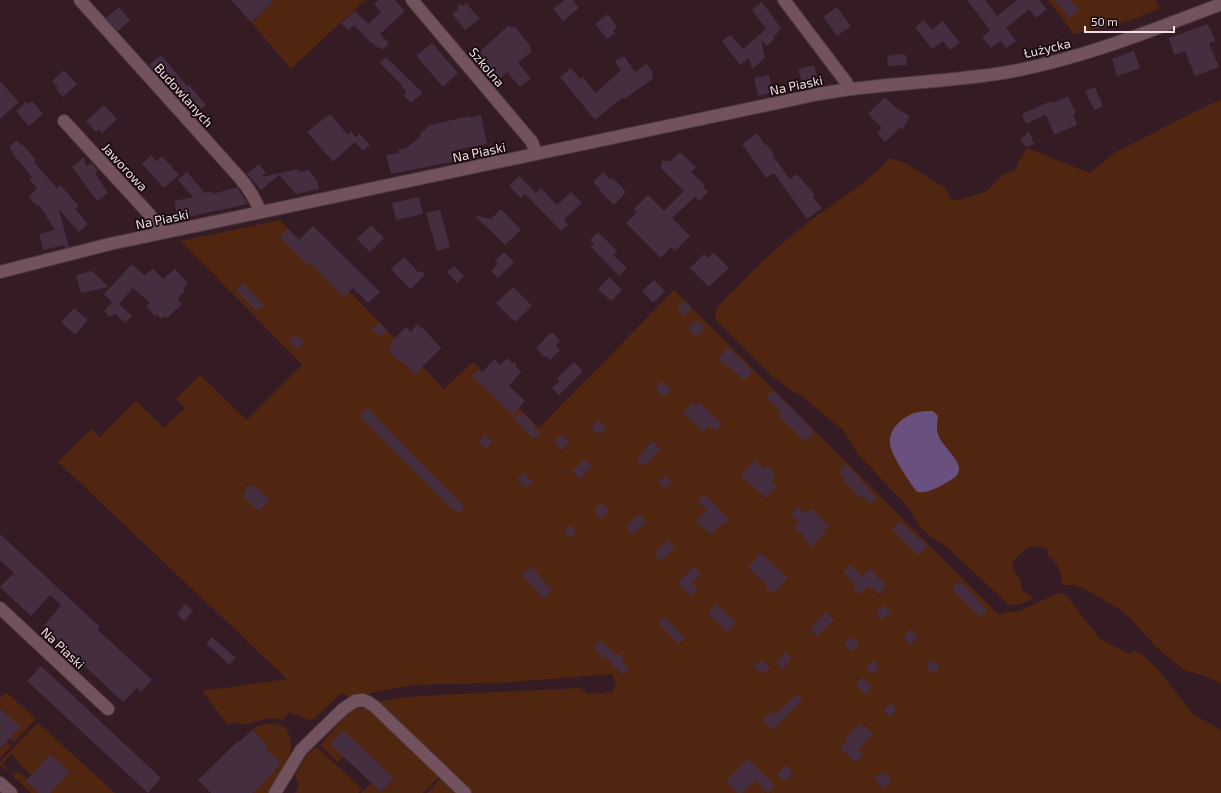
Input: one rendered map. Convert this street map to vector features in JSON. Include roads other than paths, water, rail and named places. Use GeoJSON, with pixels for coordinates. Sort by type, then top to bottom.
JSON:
{"type":"FeatureCollection","features":[{"type":"Feature","properties":{"kind":"street","name":"Budowlanych"},"geometry":{"type":"LineString","coordinates":[[80,0],[240,178],[251,192],[258,204],[260,212]]}},
{"type":"Feature","properties":{"kind":"street","name":"Szkolna"},"geometry":{"type":"LineString","coordinates":[[412,0],[532,142],[536,154]]}},
{"type":"Feature","properties":{"kind":"street"},"geometry":{"type":"LineString","coordinates":[[784,0],[849,88]]}},
{"type":"Feature","properties":{"kind":"street","name":"Łużycka"},"geometry":{"type":"LineString","coordinates":[[968,78],[1013,71],[1087,53],[1221,4]]}},
{"type":"Feature","properties":{"kind":"street","name":"Na Piaski"},"geometry":{"type":"LineString","coordinates":[[0,272],[81,251],[260,212],[849,88],[968,78]]}},
{"type":"Feature","properties":{"kind":"street","name":"Jaworowa"},"geometry":{"type":"LineString","coordinates":[[64,121],[150,215],[162,234]]}},
{"type":"Feature","properties":{"kind":"street","name":"Na Piaski"},"geometry":{"type":"LineString","coordinates":[[0,608],[108,709]]}},
{"type":"Feature","properties":{"kind":"street"},"geometry":{"type":"LineString","coordinates":[[274,793],[301,750],[342,709],[355,701],[362,700],[374,706],[465,793]]}},
{"type":"Feature","properties":{"kind":"street"},"geometry":{"type":"LineString","coordinates":[[0,783],[11,793]]}}]}
